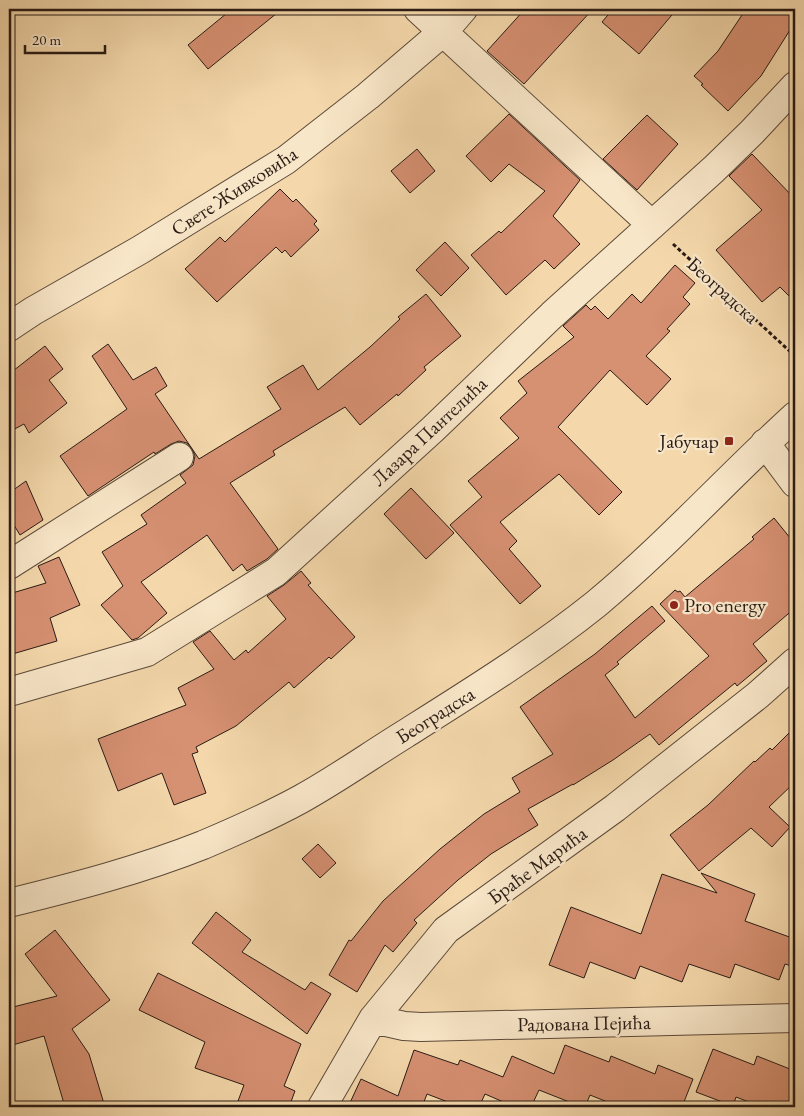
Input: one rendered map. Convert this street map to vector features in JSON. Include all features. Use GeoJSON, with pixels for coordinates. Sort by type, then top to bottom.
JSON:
{"type":"FeatureCollection","features":[{"type":"Feature","properties":{"kind":"street"},"geometry":{"type":"LineString","coordinates":[[418,9],[652,225]]}},
{"type":"Feature","properties":{"kind":"street","name":"Свете Живковића"},"geometry":{"type":"LineString","coordinates":[[9,327],[33,311],[140,250],[286,160],[368,96],[444,32],[463,9]]}},
{"type":"Feature","properties":{"kind":"street","name":"Лазара Пантелића"},"geometry":{"type":"LineString","coordinates":[[9,692],[147,652],[276,572],[433,429],[552,315],[714,169],[795,86]]}},
{"type":"Feature","properties":{"kind":"street","name":"Београдска"},"geometry":{"type":"LineString","coordinates":[[9,903],[97,881],[154,863],[242,828],[301,798],[455,703],[514,664],[596,603],[640,565],[795,416]]}},
{"type":"Feature","properties":{"kind":"street"},"geometry":{"type":"LineString","coordinates":[[766,443],[795,483]]}},
{"type":"Feature","properties":{"kind":"street"},"geometry":{"type":"LineString","coordinates":[[9,565],[179,457]]}},
{"type":"Feature","properties":{"kind":"street","name":"Браће Марића"},"geometry":{"type":"LineString","coordinates":[[322,1107],[373,1019],[446,930],[614,808],[758,695],[795,662]]}},
{"type":"Feature","properties":{"kind":"street","name":"Радована Пејића"},"geometry":{"type":"LineString","coordinates":[[373,1019],[404,1026],[421,1027],[795,1018]]}},
{"type":"Feature","properties":{"kind":"path","name":"Београдска"},"geometry":{"type":"LineString","coordinates":[[652,225],[795,356]]}},
{"type":"Feature","properties":{"kind":"building"},"geometry":{"type":"Polygon","coordinates":[[[232,9],[282,9],[208,69],[188,45],[232,9]]]}},
{"type":"Feature","properties":{"kind":"building"},"geometry":{"type":"Polygon","coordinates":[[[525,9],[593,9],[524,84],[487,51],[525,9]]]}},
{"type":"Feature","properties":{"kind":"building"},"geometry":{"type":"Polygon","coordinates":[[[613,9],[677,9],[639,54],[602,22],[613,9]]]}},
{"type":"Feature","properties":{"kind":"building"},"geometry":{"type":"Polygon","coordinates":[[[746,9],[795,9],[795,22],[761,76],[728,111],[694,76],[718,51],[746,9]]]}},
{"type":"Feature","properties":{"kind":"building"},"geometry":{"type":"Polygon","coordinates":[[[509,114],[580,180],[553,216],[580,244],[554,269],[545,260],[506,295],[471,255],[499,231],[501,233],[545,191],[509,164],[491,182],[466,156],[509,114]]]}},
{"type":"Feature","properties":{"kind":"building"},"geometry":{"type":"Polygon","coordinates":[[[647,115],[678,144],[637,190],[603,159],[647,115]]]}},
{"type":"Feature","properties":{"kind":"building"},"geometry":{"type":"Polygon","coordinates":[[[417,149],[435,171],[410,193],[391,171],[417,149]]]}},
{"type":"Feature","properties":{"kind":"building"},"geometry":{"type":"Polygon","coordinates":[[[752,154],[795,199],[795,302],[780,287],[762,302],[716,250],[762,210],[729,176],[752,154]]]}},
{"type":"Feature","properties":{"kind":"building"},"geometry":{"type":"Polygon","coordinates":[[[280,189],[293,202],[296,199],[317,221],[314,224],[319,230],[291,257],[285,250],[282,253],[276,247],[217,302],[185,269],[220,237],[225,242],[280,189]]]}},
{"type":"Feature","properties":{"kind":"building"},"geometry":{"type":"Polygon","coordinates":[[[445,242],[469,268],[441,296],[416,270],[445,242]]]}},
{"type":"Feature","properties":{"kind":"building"},"geometry":{"type":"Polygon","coordinates":[[[675,265],[695,283],[683,297],[690,304],[667,329],[670,331],[646,356],[671,379],[647,405],[610,370],[558,427],[622,492],[599,515],[559,474],[500,522],[517,541],[509,549],[541,586],[520,604],[450,525],[482,497],[468,481],[519,438],[500,418],[527,393],[518,381],[574,337],[563,326],[586,305],[591,310],[595,306],[608,319],[632,294],[641,303],[675,265]]]}},
{"type":"Feature","properties":{"kind":"building"},"geometry":{"type":"Polygon","coordinates":[[[426,294],[461,336],[424,367],[426,370],[398,396],[397,394],[360,425],[345,407],[273,451],[275,455],[230,483],[278,549],[267,559],[247,571],[242,564],[233,571],[207,535],[141,582],[167,613],[138,638],[132,640],[101,605],[123,586],[102,552],[147,524],[141,515],[186,483],[180,475],[193,465],[195,456],[187,443],[179,441],[155,454],[154,452],[88,496],[60,456],[127,409],[92,356],[108,344],[133,380],[156,367],[167,386],[155,394],[199,459],[281,409],[267,387],[303,365],[318,390],[370,347],[400,319],[398,317],[426,294]]]}},
{"type":"Feature","properties":{"kind":"building"},"geometry":{"type":"Polygon","coordinates":[[[45,346],[63,369],[49,380],[67,403],[29,433],[24,424],[9,432],[9,374],[45,346]]]}},
{"type":"Feature","properties":{"kind":"building"},"geometry":{"type":"Polygon","coordinates":[[[26,481],[43,520],[20,535],[9,517],[9,493],[26,481]]]}},
{"type":"Feature","properties":{"kind":"building"},"geometry":{"type":"Polygon","coordinates":[[[411,488],[454,533],[426,559],[384,514],[411,488]]]}},
{"type":"Feature","properties":{"kind":"building"},"geometry":{"type":"Polygon","coordinates":[[[774,518],[795,544],[795,608],[753,644],[767,661],[737,686],[735,683],[659,745],[650,734],[573,785],[528,809],[538,825],[491,854],[458,880],[414,920],[417,923],[393,952],[385,945],[357,992],[329,975],[349,940],[351,941],[383,901],[440,849],[484,814],[520,792],[512,778],[553,754],[520,707],[595,654],[652,606],[665,621],[617,662],[619,664],[605,675],[635,718],[709,656],[660,604],[675,590],[680,591],[685,597],[754,539],[752,537],[774,518]]]}},
{"type":"Feature","properties":{"kind":"building"},"geometry":{"type":"Polygon","coordinates":[[[59,557],[80,605],[50,618],[57,641],[9,655],[9,594],[46,583],[38,566],[59,557]]]}},
{"type":"Feature","properties":{"kind":"building"},"geometry":{"type":"Polygon","coordinates":[[[301,571],[311,583],[308,585],[355,637],[294,688],[289,682],[236,726],[196,747],[198,752],[192,754],[206,793],[174,805],[162,773],[118,791],[98,739],[186,705],[178,688],[214,669],[193,642],[210,631],[234,660],[246,650],[248,653],[286,619],[267,596],[301,571]]]}},
{"type":"Feature","properties":{"kind":"building"},"geometry":{"type":"Polygon","coordinates":[[[795,727],[795,782],[769,807],[790,827],[772,847],[751,828],[699,871],[670,835],[708,805],[754,761],[770,748],[772,750],[795,727]]]}},
{"type":"Feature","properties":{"kind":"building"},"geometry":{"type":"Polygon","coordinates":[[[318,844],[336,863],[320,878],[302,859],[318,844]]]}},
{"type":"Feature","properties":{"kind":"building"},"geometry":{"type":"Polygon","coordinates":[[[701,873],[755,894],[745,921],[795,939],[795,967],[785,964],[779,980],[735,964],[730,978],[689,964],[682,982],[640,966],[635,979],[590,962],[584,978],[549,965],[571,907],[641,934],[662,874],[717,893],[701,873]]]}},
{"type":"Feature","properties":{"kind":"building"},"geometry":{"type":"Polygon","coordinates":[[[216,912],[251,940],[242,952],[305,990],[311,982],[331,994],[307,1034],[192,943],[216,912]]]}},
{"type":"Feature","properties":{"kind":"building"},"geometry":{"type":"Polygon","coordinates":[[[55,930],[110,1000],[72,1029],[89,1054],[105,1107],[65,1107],[44,1036],[9,1046],[9,1008],[57,996],[25,954],[55,930]]]}},
{"type":"Feature","properties":{"kind":"building"},"geometry":{"type":"Polygon","coordinates":[[[158,973],[301,1044],[284,1086],[295,1091],[289,1107],[254,1107],[238,1101],[244,1085],[195,1068],[205,1042],[139,1010],[158,973]]]}},
{"type":"Feature","properties":{"kind":"building"},"geometry":{"type":"Polygon","coordinates":[[[565,1045],[609,1062],[611,1056],[655,1074],[658,1065],[693,1079],[682,1107],[620,1107],[590,1095],[585,1107],[582,1107],[539,1090],[531,1107],[515,1107],[485,1094],[479,1107],[461,1107],[427,1094],[422,1107],[348,1107],[361,1079],[398,1096],[414,1050],[458,1065],[460,1060],[503,1077],[512,1056],[554,1074],[565,1045]]]}},
{"type":"Feature","properties":{"kind":"building"},"geometry":{"type":"Polygon","coordinates":[[[713,1049],[754,1065],[757,1056],[795,1071],[795,1107],[781,1102],[779,1107],[762,1107],[736,1097],[733,1106],[696,1092],[713,1049]]]}},
{"type":"Feature","properties":{"kind":"place","name":"Јабучар"},"geometry":{"type":"Point","coordinates":[729,441]}},
{"type":"Feature","properties":{"kind":"place","name":"Pro energy"},"geometry":{"type":"Point","coordinates":[674,605]}}]}
